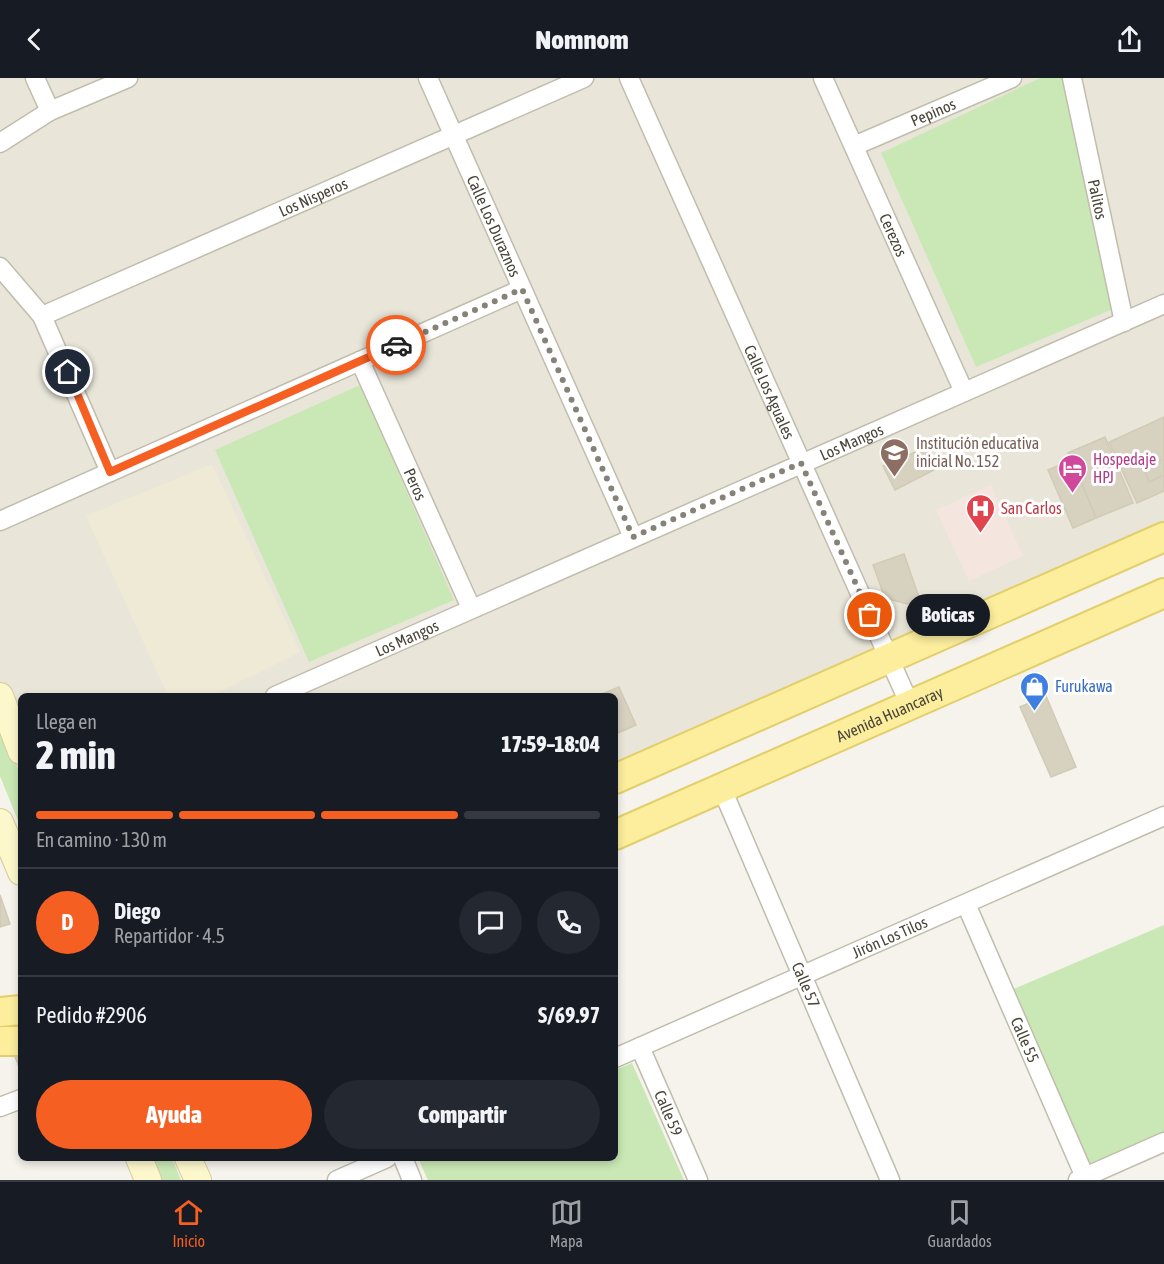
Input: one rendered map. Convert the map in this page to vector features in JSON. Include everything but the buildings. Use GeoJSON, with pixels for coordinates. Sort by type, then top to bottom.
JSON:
{"type":"FeatureCollection","features":[{"type":"Feature","properties":{"kind":"main road"},"geometry":{"type":"LineString","coordinates":[[618,777],[1164,537]]}},
{"type":"Feature","properties":{"kind":"main road","name":"Avenida Huancaray"},"geometry":{"type":"LineString","coordinates":[[618,835],[1164,593]]}},
{"type":"Feature","properties":{"kind":"main road"},"geometry":{"type":"LineString","coordinates":[[0,696],[18,743]]}},
{"type":"Feature","properties":{"kind":"main road"},"geometry":{"type":"LineString","coordinates":[[0,822],[18,865]]}},
{"type":"Feature","properties":{"kind":"main road"},"geometry":{"type":"LineString","coordinates":[[0,1012],[18,1010]]}},
{"type":"Feature","properties":{"kind":"main road"},"geometry":{"type":"LineString","coordinates":[[0,1041],[18,1041]]}},
{"type":"Feature","properties":{"kind":"main road"},"geometry":{"type":"LineString","coordinates":[[140,1161],[148,1180]]}},
{"type":"Feature","properties":{"kind":"main road"},"geometry":{"type":"LineString","coordinates":[[189,1161],[198,1180]]}},
{"type":"Feature","properties":{"kind":"street"},"geometry":{"type":"LineString","coordinates":[[35,78],[50,111]]}},
{"type":"Feature","properties":{"kind":"street"},"geometry":{"type":"LineString","coordinates":[[0,143],[50,111],[128,78]]}},
{"type":"Feature","properties":{"kind":"street","name":"Calle Los Duraznos"},"geometry":{"type":"LineString","coordinates":[[428,78],[633,537]]}},
{"type":"Feature","properties":{"kind":"street","name":"Los Nisperos"},"geometry":{"type":"LineString","coordinates":[[42,316],[584,78]]}},
{"type":"Feature","properties":{"kind":"street","name":"Calle Los Aguales"},"geometry":{"type":"LineString","coordinates":[[628,78],[910,705]]}},
{"type":"Feature","properties":{"kind":"street","name":"Cerezos"},"geometry":{"type":"LineString","coordinates":[[823,78],[964,392]]}},
{"type":"Feature","properties":{"kind":"street","name":"Pepinos"},"geometry":{"type":"LineString","coordinates":[[854,146],[1012,78]]}},
{"type":"Feature","properties":{"kind":"street","name":"Palitos"},"geometry":{"type":"LineString","coordinates":[[1072,78],[1124,322]]}},
{"type":"Feature","properties":{"kind":"street"},"geometry":{"type":"LineString","coordinates":[[0,267],[42,316],[110,472]]}},
{"type":"Feature","properties":{"kind":"street"},"geometry":{"type":"LineString","coordinates":[[0,521],[522,289]]}},
{"type":"Feature","properties":{"kind":"street","name":"Los Mangos"},"geometry":{"type":"LineString","coordinates":[[282,693],[1164,304]]}},
{"type":"Feature","properties":{"kind":"street","name":"Peros"},"geometry":{"type":"LineString","coordinates":[[360,361],[471,608]]}},
{"type":"Feature","properties":{"kind":"street","name":"Calle 57"},"geometry":{"type":"LineString","coordinates":[[722,789],[890,1180]]}},
{"type":"Feature","properties":{"kind":"street","name":"Jirón Los Tilos"},"geometry":{"type":"LineString","coordinates":[[618,1057],[1164,816]]}},
{"type":"Feature","properties":{"kind":"street","name":"Calle 55"},"geometry":{"type":"LineString","coordinates":[[966,904],[1082,1178]]}},
{"type":"Feature","properties":{"kind":"street","name":"Calle 59"},"geometry":{"type":"LineString","coordinates":[[640,1047],[698,1180]]}},
{"type":"Feature","properties":{"kind":"street"},"geometry":{"type":"LineString","coordinates":[[0,1107],[18,1100]]}},
{"type":"Feature","properties":{"kind":"street"},"geometry":{"type":"LineString","coordinates":[[1082,1178],[1164,1142]]}},
{"type":"Feature","properties":{"kind":"street"},"geometry":{"type":"LineString","coordinates":[[337,1180],[380,1161]]}},
{"type":"Feature","properties":{"kind":"street"},"geometry":{"type":"LineString","coordinates":[[404,1161],[412,1180]]}},
{"type":"Feature","properties":{"kind":"shaded area"},"geometry":{"type":"Polygon","coordinates":[[[0,78],[1164,78],[1164,551],[618,791],[618,693],[18,693],[18,803],[0,756],[0,78]]]}},
{"type":"Feature","properties":{"kind":"shaded area"},"geometry":{"type":"Polygon","coordinates":[[[212,464],[300,652],[217,693],[167,693],[86,516],[212,464]]]}},
{"type":"Feature","properties":{"kind":"shaded area","name":"San Carlos"},"geometry":{"type":"Polygon","coordinates":[[[991,485],[1023,556],[969,581],[936,510],[991,485]]]}},
{"type":"Feature","properties":{"kind":"green space"},"geometry":{"type":"Polygon","coordinates":[[[1040,78],[1062,78],[1113,309],[976,367],[881,153],[1040,78]]]}},
{"type":"Feature","properties":{"kind":"green space"},"geometry":{"type":"Polygon","coordinates":[[[360,385],[454,600],[309,662],[215,450],[360,385]]]}},
{"type":"Feature","properties":{"kind":"green space"},"geometry":{"type":"Polygon","coordinates":[[[0,723],[18,769],[18,821],[0,776],[0,723]]]}},
{"type":"Feature","properties":{"kind":"green space"},"geometry":{"type":"Polygon","coordinates":[[[1164,925],[1164,1133],[1090,1166],[1011,990],[1164,925]]]}},
{"type":"Feature","properties":{"kind":"green space"},"geometry":{"type":"Polygon","coordinates":[[[632,1063],[684,1180],[428,1180],[419,1161],[618,1161],[618,1069],[632,1063]]]}},
{"type":"Feature","properties":{"kind":"green space"},"geometry":{"type":"Polygon","coordinates":[[[151,1161],[173,1161],[181,1180],[159,1180],[151,1161]]]}},
{"type":"Feature","properties":{"kind":"way so far"},"geometry":{"type":"LineString","coordinates":[[396,345],[522,289],[633,537],[801,463],[870,615]]}},
{"type":"Feature","properties":{"kind":"place","name":"Institución educativa inicial No. 152"},"geometry":{"type":"Point","coordinates":[895,478]}},
{"type":"Feature","properties":{"kind":"place","name":"Hospedaje HPJ"},"geometry":{"type":"Point","coordinates":[1072,494]}},
{"type":"Feature","properties":{"kind":"place","name":"San Carlos"},"geometry":{"type":"Point","coordinates":[980,534]}},
{"type":"Feature","properties":{"kind":"place","name":"Boticas"},"geometry":{"type":"Point","coordinates":[870,615]}},
{"type":"Feature","properties":{"kind":"place","name":"Furukawa"},"geometry":{"type":"Point","coordinates":[1034,712]}},
{"type":"Feature","properties":{"kind":"route"},"geometry":{"type":"LineString","coordinates":[[68,372],[110,472],[396,345]]}}]}
